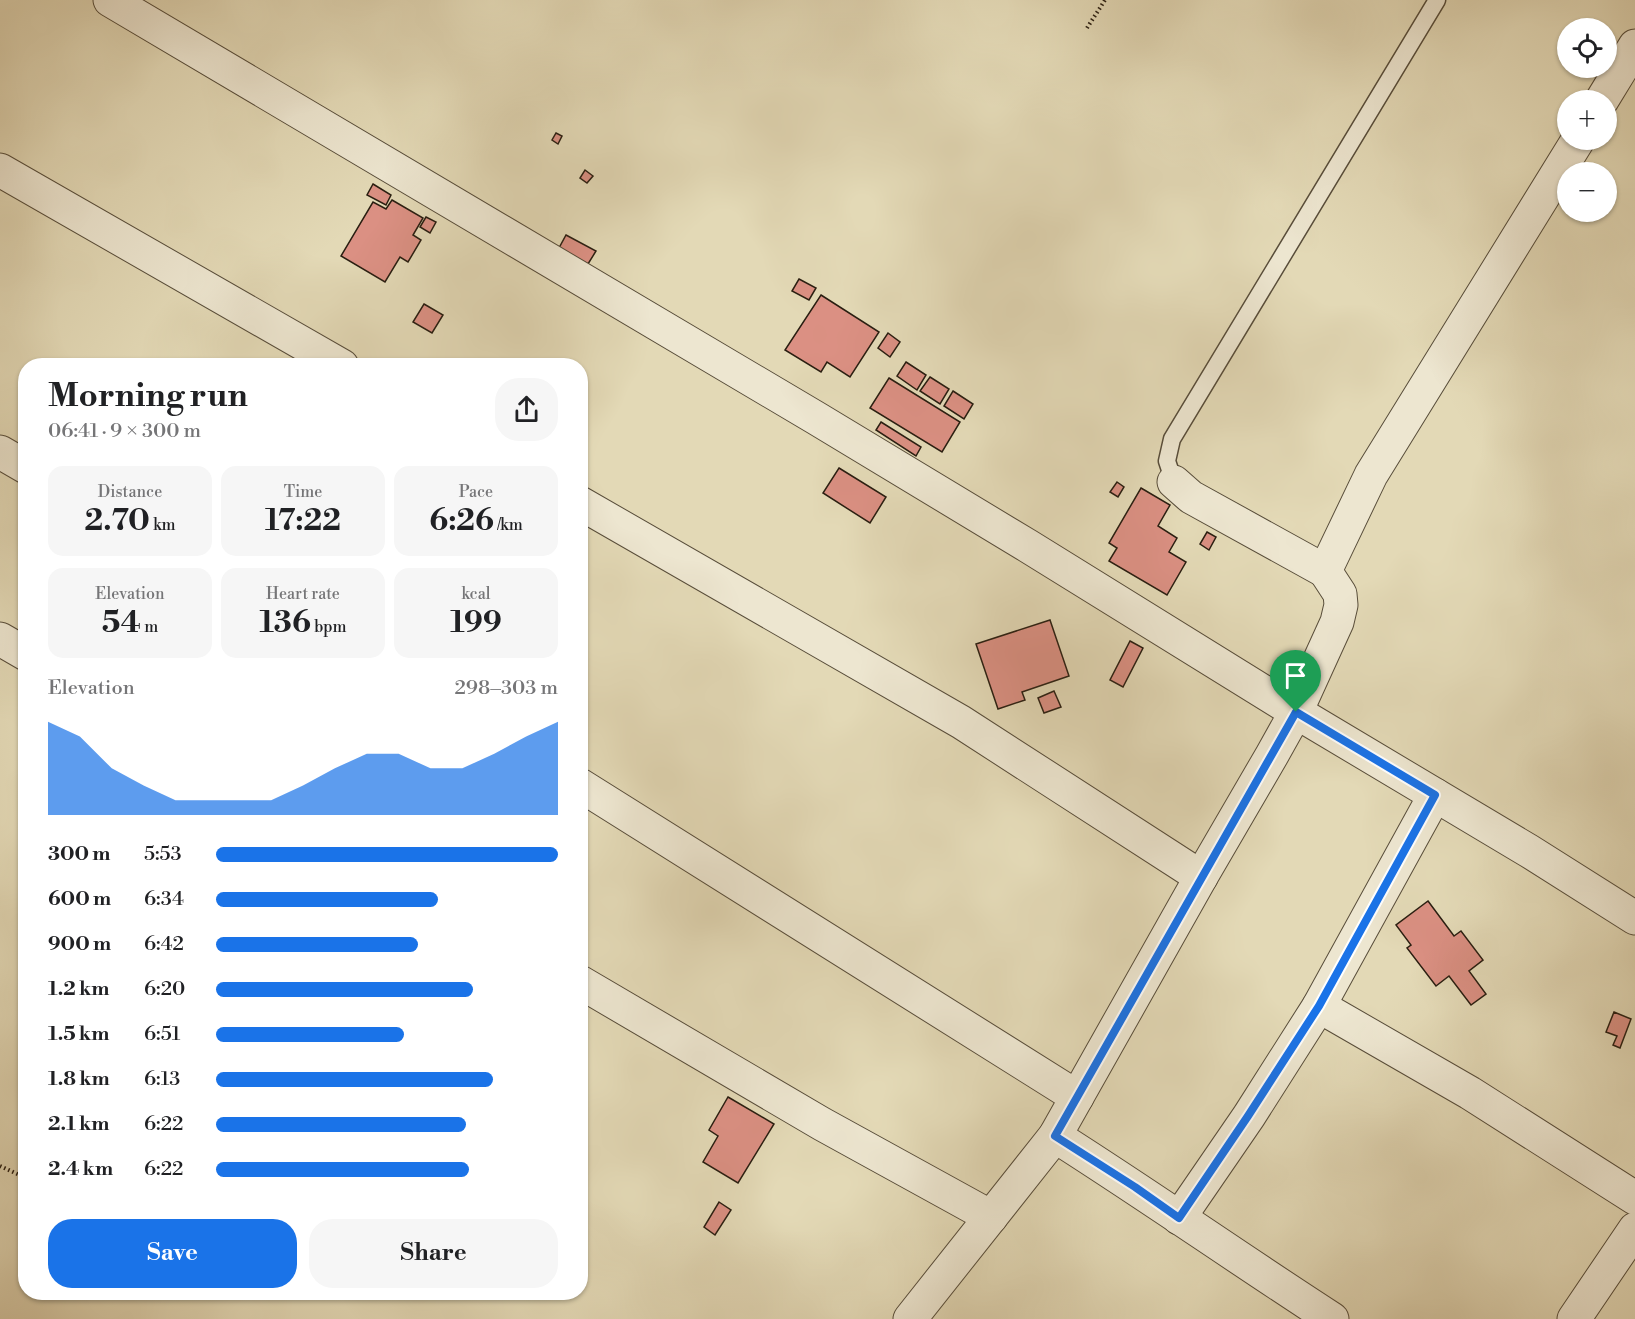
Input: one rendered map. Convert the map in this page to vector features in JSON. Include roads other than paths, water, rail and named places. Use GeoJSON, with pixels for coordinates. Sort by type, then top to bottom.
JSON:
{"type":"FeatureCollection","features":[{"type":"Feature","properties":{"kind":"street"},"geometry":{"type":"LineString","coordinates":[[110,0],[1028,546],[1635,918]]}},
{"type":"Feature","properties":{"kind":"street"},"geometry":{"type":"LineString","coordinates":[[1608,90],[1635,46]]}},
{"type":"Feature","properties":{"kind":"street"},"geometry":{"type":"LineString","coordinates":[[1325,571],[1371,475],[1572,150]]}},
{"type":"Feature","properties":{"kind":"street"},"geometry":{"type":"LineString","coordinates":[[0,170],[328,358]]}},
{"type":"Feature","properties":{"kind":"street"},"geometry":{"type":"LineString","coordinates":[[0,452],[18,462]]}},
{"type":"Feature","properties":{"kind":"street"},"geometry":{"type":"LineString","coordinates":[[910,1319],[1055,1136],[1296,712],[1337,622],[1341,605],[1340,594],[1325,571],[1191,497],[1174,482]]}},
{"type":"Feature","properties":{"kind":"street"},"geometry":{"type":"LineString","coordinates":[[588,508],[961,722],[1201,877]]}},
{"type":"Feature","properties":{"kind":"street"},"geometry":{"type":"LineString","coordinates":[[0,639],[18,649]]}},
{"type":"Feature","properties":{"kind":"street"},"geometry":{"type":"LineString","coordinates":[[588,790],[1077,1097]]}},
{"type":"Feature","properties":{"kind":"street"},"geometry":{"type":"LineString","coordinates":[[1179,1218],[1319,1006],[1435,795]]}},
{"type":"Feature","properties":{"kind":"street"},"geometry":{"type":"LineString","coordinates":[[588,987],[822,1124],[992,1217]]}},
{"type":"Feature","properties":{"kind":"street"},"geometry":{"type":"LineString","coordinates":[[1319,1006],[1470,1093],[1635,1198]]}},
{"type":"Feature","properties":{"kind":"street"},"geometry":{"type":"LineString","coordinates":[[1055,1136],[1332,1319]]}},
{"type":"Feature","properties":{"kind":"street"},"geometry":{"type":"LineString","coordinates":[[1574,1319],[1635,1229]]}},
{"type":"Feature","properties":{"kind":"lane"},"geometry":{"type":"LineString","coordinates":[[1174,482],[1167,461],[1172,439],[1437,0]]}}]}
